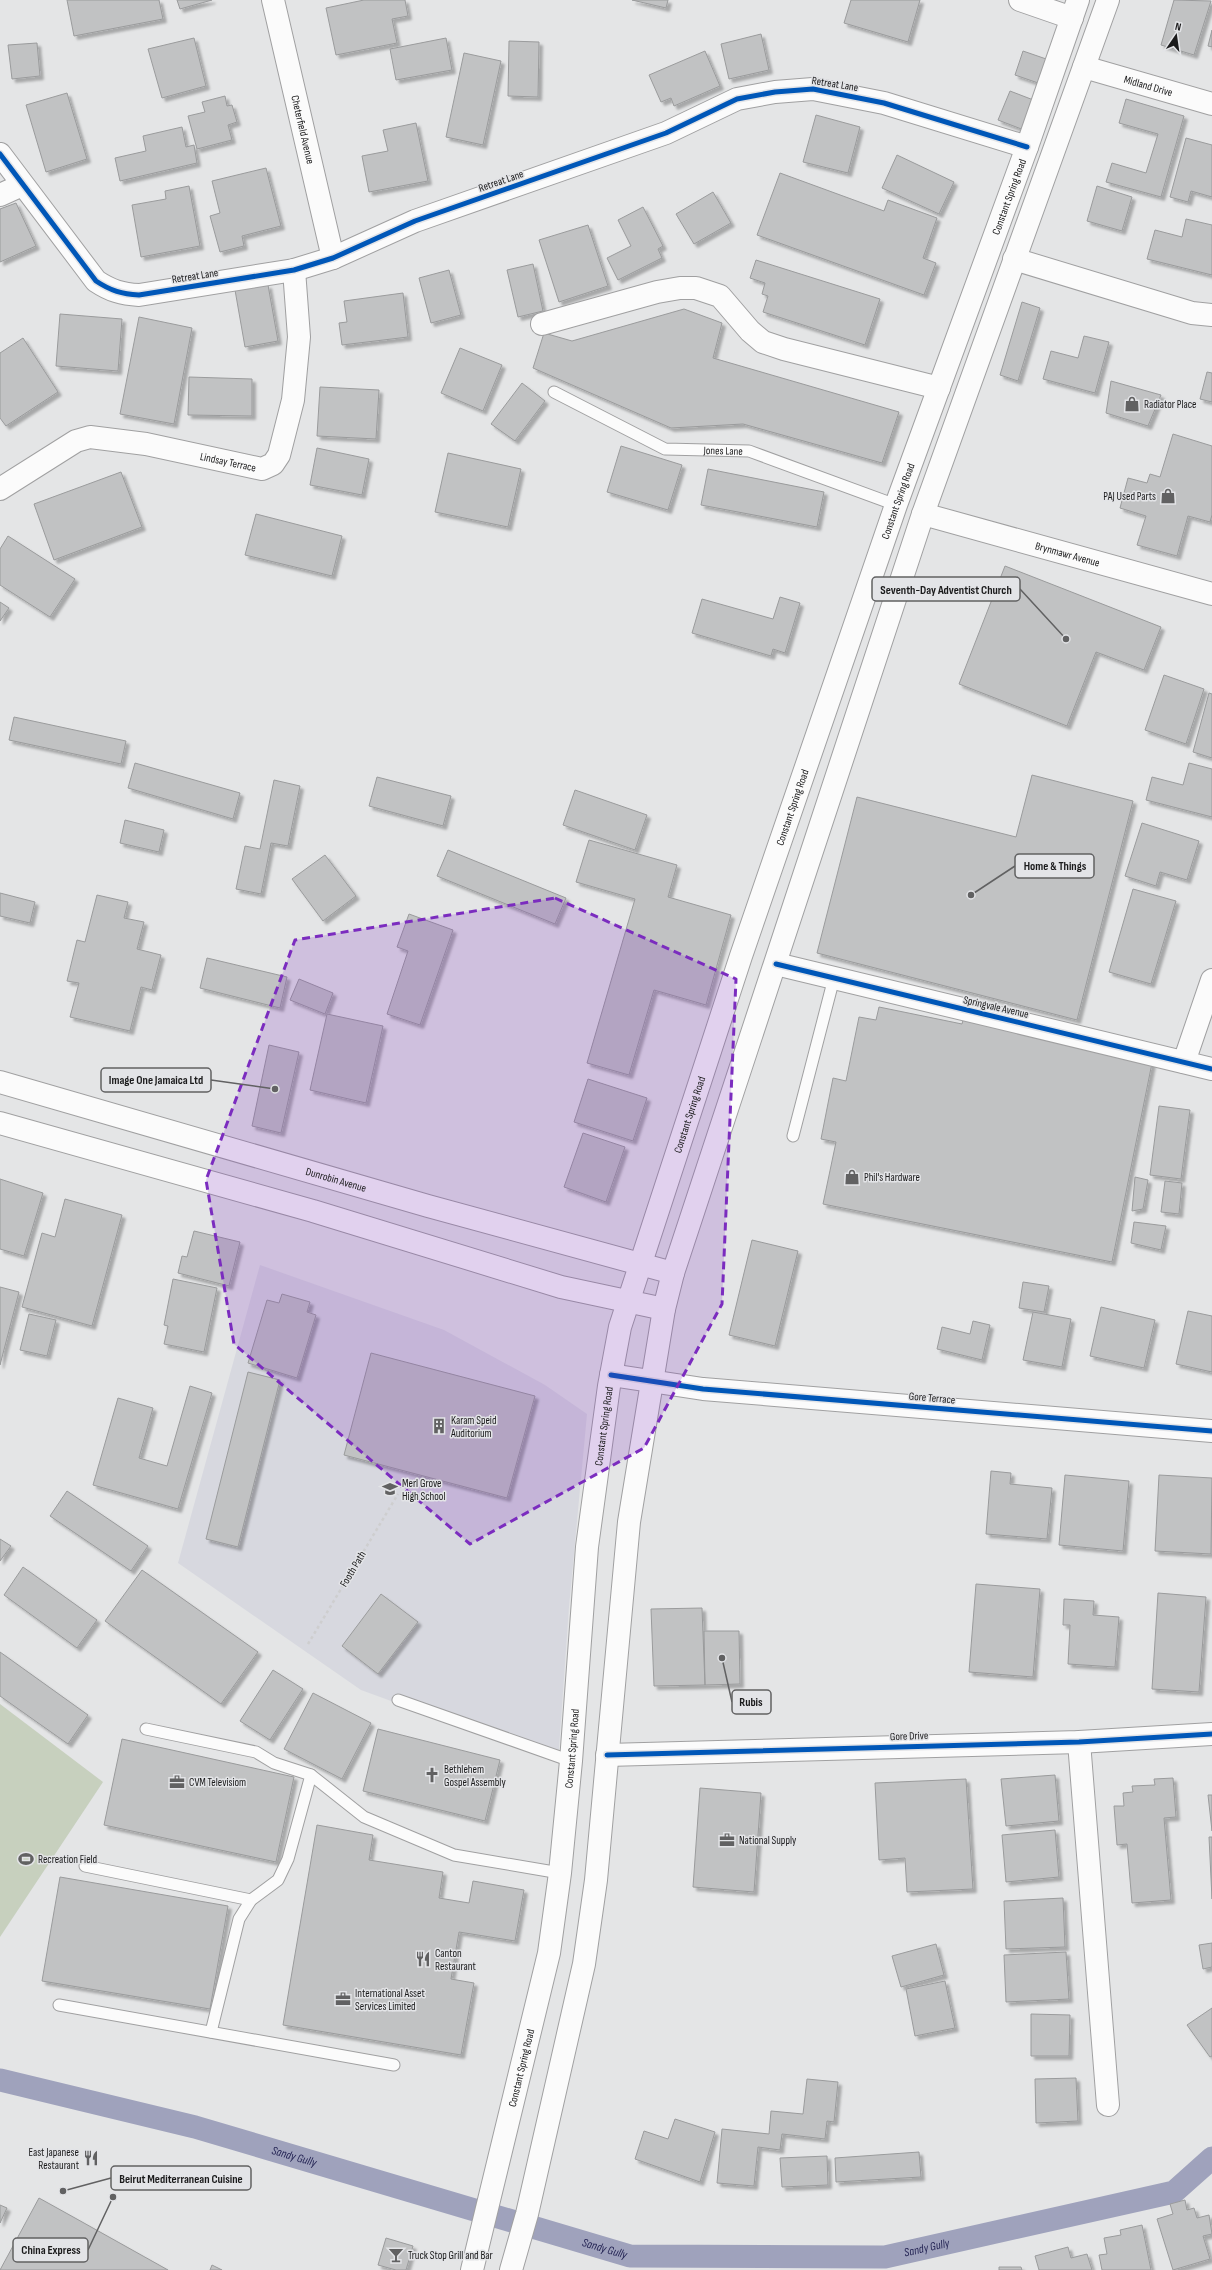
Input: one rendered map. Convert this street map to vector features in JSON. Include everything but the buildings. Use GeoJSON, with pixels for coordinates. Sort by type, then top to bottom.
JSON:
{"type":"FeatureCollection","features":[{"type":"Feature","properties":{"kind":"main road","name":"Cheterfield Avenue"},"geometry":{"type":"LineString","coordinates":[[273,0],[333,258]]}},
{"type":"Feature","properties":{"kind":"main road"},"geometry":{"type":"LineString","coordinates":[[1020,0],[1075,9]]}},
{"type":"Feature","properties":{"kind":"main road"},"geometry":{"type":"LineString","coordinates":[[511,2270],[541,2153],[584,1964],[596,1880],[629,1522],[651,1382],[664,1309],[673,1273],[924,514],[1014,259],[1108,0]]}},
{"type":"Feature","properties":{"kind":"main road","name":"Constant Spring Road"},"geometry":{"type":"LineString","coordinates":[[473,2264],[549,1953],[560,1873],[571,1761],[587,1547],[611,1374],[628,1300],[744,949],[896,505],[1027,147],[1075,9]]}},
{"type":"Feature","properties":{"kind":"main road","name":"Midland Drive"},"geometry":{"type":"LineString","coordinates":[[1084,68],[1212,104]]}},
{"type":"Feature","properties":{"kind":"main road","name":"Retreat Lane"},"geometry":{"type":"LineString","coordinates":[[0,154],[96,281],[109,289],[123,294],[139,295],[294,270],[333,258],[415,221],[666,133],[737,99],[775,92],[813,89],[884,103],[1027,147]]}},
{"type":"Feature","properties":{"kind":"main road"},"geometry":{"type":"LineString","coordinates":[[0,195],[22,185]]}},
{"type":"Feature","properties":{"kind":"main road"},"geometry":{"type":"LineString","coordinates":[[1014,259],[1192,313],[1212,315]]}},
{"type":"Feature","properties":{"kind":"main road","name":"Lindsay Terrace"},"geometry":{"type":"LineString","coordinates":[[0,489],[76,441],[90,437],[146,444],[262,469],[273,464],[279,455],[293,400],[299,338],[294,270]]}},
{"type":"Feature","properties":{"kind":"main road"},"geometry":{"type":"LineString","coordinates":[[542,324],[657,292],[680,288],[696,288],[720,296],[750,331],[763,342],[784,349],[939,388]]}},
{"type":"Feature","properties":{"kind":"main road","name":"Brynmawr Avenue"},"geometry":{"type":"LineString","coordinates":[[924,514],[1212,594]]}},
{"type":"Feature","properties":{"kind":"main road","name":"Springvale Avenue"},"geometry":{"type":"LineString","coordinates":[[776,964],[1212,1069]]}},
{"type":"Feature","properties":{"kind":"main road"},"geometry":{"type":"LineString","coordinates":[[1184,1062],[1212,980]]}},
{"type":"Feature","properties":{"kind":"main road","name":"Dunrobin Avenue"},"geometry":{"type":"LineString","coordinates":[[0,1082],[428,1206],[673,1273]]}},
{"type":"Feature","properties":{"kind":"main road"},"geometry":{"type":"LineString","coordinates":[[0,1123],[313,1211],[561,1287],[628,1300],[664,1309]]}},
{"type":"Feature","properties":{"kind":"main road","name":"Gore Terrace"},"geometry":{"type":"LineString","coordinates":[[611,1374],[651,1382],[703,1389],[1212,1431]]}},
{"type":"Feature","properties":{"kind":"main road","name":"Gore Drive"},"geometry":{"type":"LineString","coordinates":[[607,1755],[1079,1742],[1212,1734]]}},
{"type":"Feature","properties":{"kind":"main road"},"geometry":{"type":"LineString","coordinates":[[1079,1742],[1108,2105]]}},
{"type":"Feature","properties":{"kind":"lane","name":"Jones Lane"},"geometry":{"type":"LineString","coordinates":[[554,392],[665,449],[749,451],[896,505]]}},
{"type":"Feature","properties":{"kind":"lane"},"geometry":{"type":"LineString","coordinates":[[793,1136],[834,978]]}},
{"type":"Feature","properties":{"kind":"lane"},"geometry":{"type":"LineString","coordinates":[[398,1700],[571,1761]]}},
{"type":"Feature","properties":{"kind":"lane"},"geometry":{"type":"LineString","coordinates":[[146,1729],[256,1752],[274,1763],[311,1775],[364,1818],[454,1855],[560,1873]]}},
{"type":"Feature","properties":{"kind":"lane"},"geometry":{"type":"LineString","coordinates":[[211,2032],[239,1919],[251,1900],[278,1880],[288,1859],[311,1775]]}},
{"type":"Feature","properties":{"kind":"lane"},"geometry":{"type":"LineString","coordinates":[[85,1866],[251,1900]]}},
{"type":"Feature","properties":{"kind":"lane"},"geometry":{"type":"LineString","coordinates":[[59,2005],[394,2065]]}},
{"type":"Feature","properties":{"kind":"highlighted area"},"geometry":{"type":"Polygon","coordinates":[[[555,898],[736,979],[722,1304],[644,1448],[470,1544],[234,1344],[206,1180],[295,940],[555,898]]]}},
{"type":"Feature","properties":{"kind":"shaded area","name":"Merl Grove High School"},"geometry":{"type":"Polygon","coordinates":[[[260,1265],[444,1330],[545,1385],[587,1414],[569,1607],[558,1762],[361,1690],[178,1563],[260,1265]]]}},
{"type":"Feature","properties":{"kind":"green space","name":"Recreation Field"},"geometry":{"type":"Polygon","coordinates":[[[0,1704],[103,1782],[0,1937],[0,1704]]]}},
{"type":"Feature","properties":{"kind":"waterway","name":"Sandy Gully"},"geometry":{"type":"LineString","coordinates":[[0,2080],[195,2127],[630,2256],[885,2257],[1174,2192],[1212,2158]]}},
{"type":"Feature","properties":{"kind":"cycle path"},"geometry":{"type":"LineString","coordinates":[[0,154],[96,281],[117,291],[139,295],[294,270],[333,258],[415,221],[666,133],[737,99],[775,92],[813,89],[884,103],[1027,147]]}},
{"type":"Feature","properties":{"kind":"cycle path"},"geometry":{"type":"LineString","coordinates":[[776,964],[1212,1069]]}},
{"type":"Feature","properties":{"kind":"cycle path"},"geometry":{"type":"LineString","coordinates":[[611,1375],[703,1389],[1212,1431]]}},
{"type":"Feature","properties":{"kind":"cycle path"},"geometry":{"type":"LineString","coordinates":[[607,1755],[1079,1742],[1212,1734]]}},
{"type":"Feature","properties":{"kind":"place","name":"Radiator Place"},"geometry":{"type":"Point","coordinates":[1132,404]}},
{"type":"Feature","properties":{"kind":"place","name":"PAJ Used Parts"},"geometry":{"type":"Point","coordinates":[1168,496]}},
{"type":"Feature","properties":{"kind":"place","name":"Seventh-Day Adventist Church"},"geometry":{"type":"Point","coordinates":[1066,639]}},
{"type":"Feature","properties":{"kind":"place","name":"Home & Things"},"geometry":{"type":"Point","coordinates":[971,895]}},
{"type":"Feature","properties":{"kind":"place","name":"Image One Jamaica Ltd"},"geometry":{"type":"Point","coordinates":[275,1089]}},
{"type":"Feature","properties":{"kind":"place","name":"Phil's Hardware"},"geometry":{"type":"Point","coordinates":[852,1177]}},
{"type":"Feature","properties":{"kind":"place","name":"Karam Speid Auditorium"},"geometry":{"type":"Point","coordinates":[439,1426]}},
{"type":"Feature","properties":{"kind":"place","name":"Merl Grove High School"},"geometry":{"type":"Point","coordinates":[390,1489]}},
{"type":"Feature","properties":{"kind":"place","name":"Rubis"},"geometry":{"type":"Point","coordinates":[722,1658]}},
{"type":"Feature","properties":{"kind":"place","name":"Bethlehem Gospel Assembly"},"geometry":{"type":"Point","coordinates":[432,1775]}},
{"type":"Feature","properties":{"kind":"place","name":"CVM Televisiom"},"geometry":{"type":"Point","coordinates":[177,1782]}},
{"type":"Feature","properties":{"kind":"place","name":"National Supply"},"geometry":{"type":"Point","coordinates":[727,1840]}},
{"type":"Feature","properties":{"kind":"place","name":"Recreation Field"},"geometry":{"type":"Point","coordinates":[26,1859]}},
{"type":"Feature","properties":{"kind":"place","name":"Canton Restaurant"},"geometry":{"type":"Point","coordinates":[423,1959]}},
{"type":"Feature","properties":{"kind":"place","name":"International Asset Services Limited"},"geometry":{"type":"Point","coordinates":[343,1999]}},
{"type":"Feature","properties":{"kind":"place","name":"East Japanese Restaurant"},"geometry":{"type":"Point","coordinates":[91,2158]}},
{"type":"Feature","properties":{"kind":"place","name":"Beirut Mediterranean Cuisine"},"geometry":{"type":"Point","coordinates":[63,2191]}},
{"type":"Feature","properties":{"kind":"place","name":"China Express"},"geometry":{"type":"Point","coordinates":[113,2197]}},
{"type":"Feature","properties":{"kind":"place","name":"Truck Stop Grill and Bar"},"geometry":{"type":"Point","coordinates":[396,2255]}}]}
